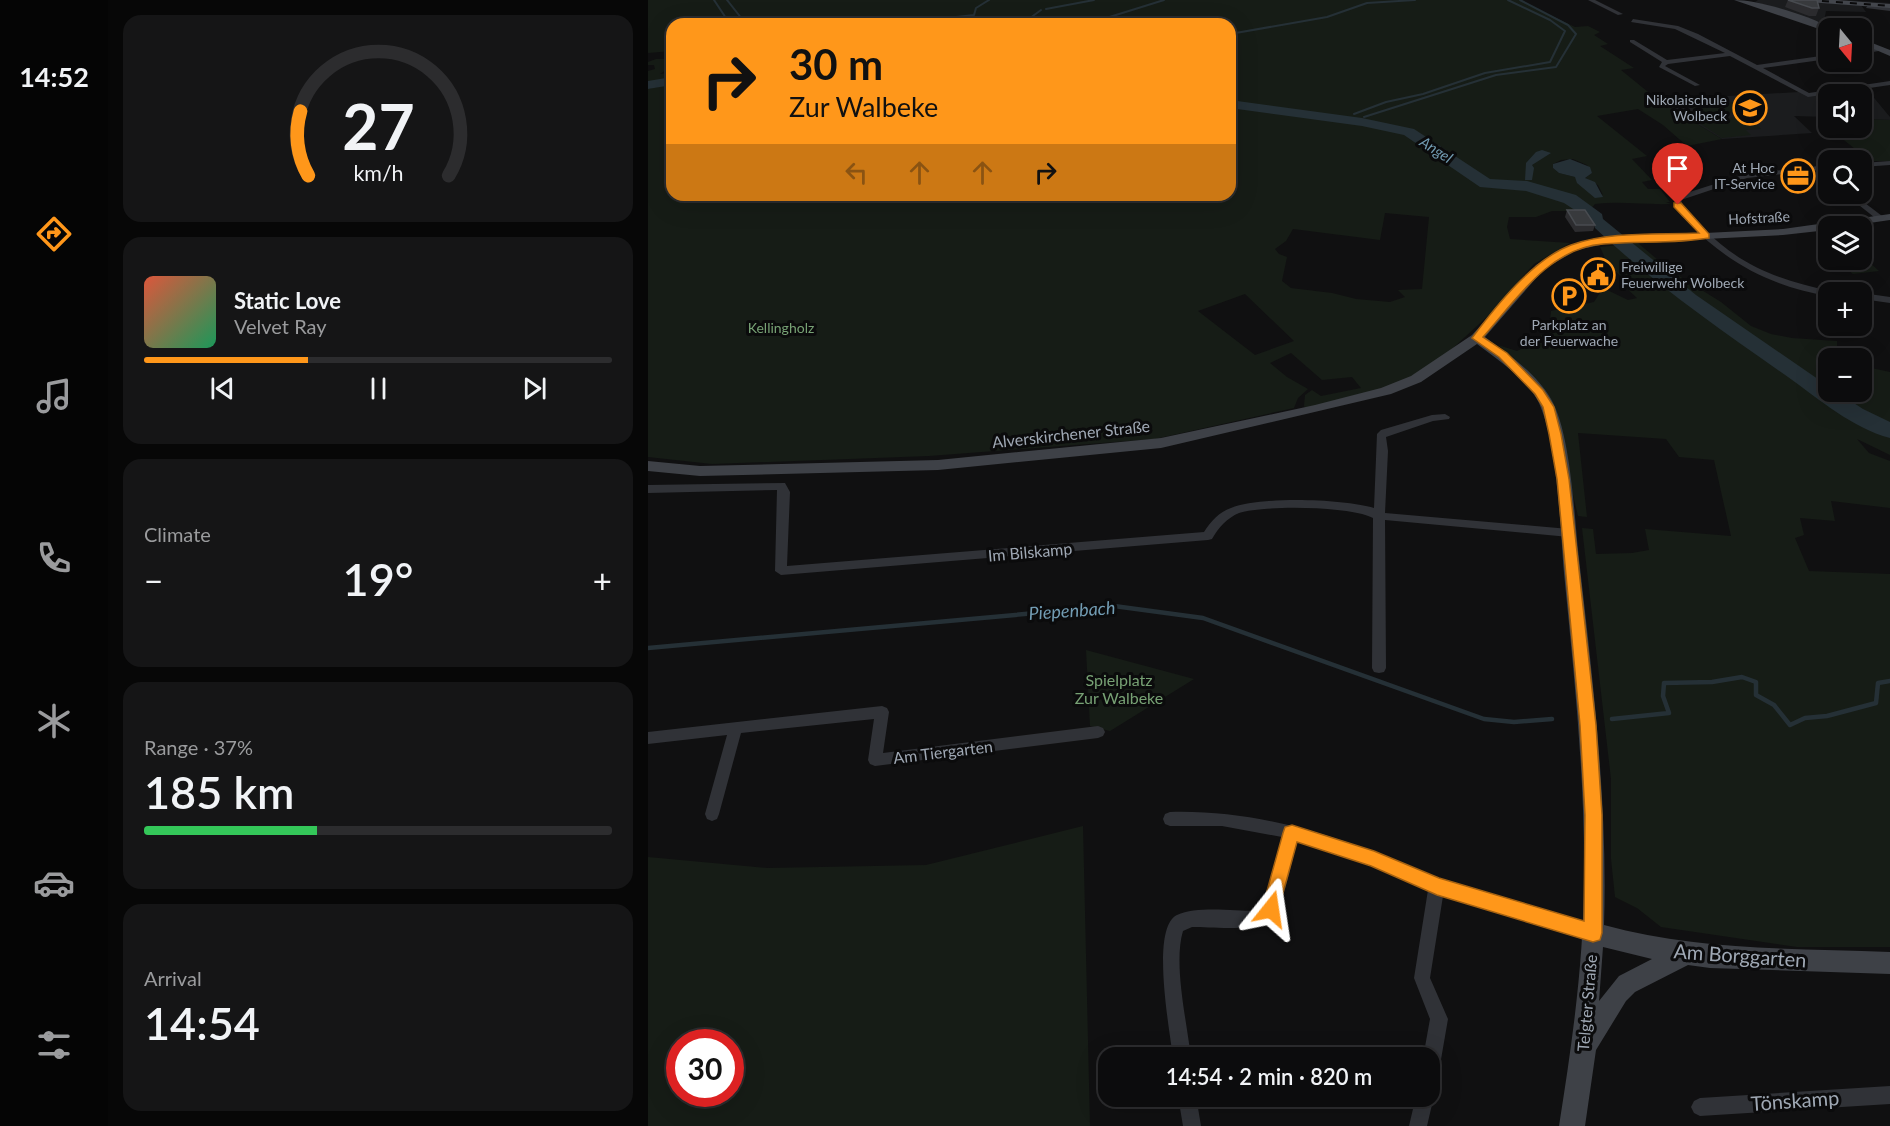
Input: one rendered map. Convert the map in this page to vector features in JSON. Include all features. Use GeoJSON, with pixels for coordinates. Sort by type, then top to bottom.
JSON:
{"type":"FeatureCollection","features":[{"type":"Feature","properties":{"kind":"street"},"geometry":{"type":"LineString","coordinates":[[1591,0],[1620,14]]}},
{"type":"Feature","properties":{"kind":"street"},"geometry":{"type":"LineString","coordinates":[[1738,0],[1751,1],[1818,25]]}},
{"type":"Feature","properties":{"kind":"street"},"geometry":{"type":"LineString","coordinates":[[1868,7],[1890,9]]}},
{"type":"Feature","properties":{"kind":"street"},"geometry":{"type":"LineString","coordinates":[[1634,21],[1676,27],[1696,35],[1808,95],[1890,83]]}},
{"type":"Feature","properties":{"kind":"street"},"geometry":{"type":"LineString","coordinates":[[1632,41],[1666,62]]}},
{"type":"Feature","properties":{"kind":"street"},"geometry":{"type":"LineString","coordinates":[[1872,45],[1886,51]]}},
{"type":"Feature","properties":{"kind":"street"},"geometry":{"type":"LineString","coordinates":[[1697,85],[1661,66],[1666,62],[1729,54]]}},
{"type":"Feature","properties":{"kind":"street"},"geometry":{"type":"LineString","coordinates":[[1758,67],[1818,58]]}},
{"type":"Feature","properties":{"kind":"street"},"geometry":{"type":"LineString","coordinates":[[1872,164],[1890,163]]}},
{"type":"Feature","properties":{"kind":"street"},"geometry":{"type":"LineString","coordinates":[[1818,168],[1746,176],[1677,199],[1678,205],[1706,236],[1732,259],[1746,267],[1818,291]]}},
{"type":"Feature","properties":{"kind":"street"},"geometry":{"type":"LineString","coordinates":[[1863,204],[1884,218],[1890,228]]}},
{"type":"Feature","properties":{"kind":"street","name":"Hofstraße"},"geometry":{"type":"LineString","coordinates":[[1477,338],[1540,267],[1574,248],[1591,242],[1818,228]]}},
{"type":"Feature","properties":{"kind":"street"},"geometry":{"type":"LineString","coordinates":[[1872,297],[1890,300]]}},
{"type":"Feature","properties":{"kind":"street","name":"Alverskirchener Straße"},"geometry":{"type":"LineString","coordinates":[[648,466],[700,471],[938,465],[1115,449],[1176,441],[1400,387],[1416,380],[1477,338]]}},
{"type":"Feature","properties":{"kind":"street","name":"Telgter Straße"},"geometry":{"type":"LineString","coordinates":[[1477,338],[1514,365],[1539,392],[1549,407],[1563,479],[1588,725],[1594,815],[1593,933],[1584,1046],[1572,1126]]}},
{"type":"Feature","properties":{"kind":"street"},"geometry":{"type":"LineString","coordinates":[[1378,668],[1379,516],[1383,451],[1381,436],[1385,432],[1422,421],[1446,417]]}},
{"type":"Feature","properties":{"kind":"street"},"geometry":{"type":"LineString","coordinates":[[648,489],[754,485],[782,469]]}},
{"type":"Feature","properties":{"kind":"street","name":"Im Bilskamp"},"geometry":{"type":"LineString","coordinates":[[754,485],[775,485],[784,488],[781,571],[1208,536],[1212,527],[1226,515],[1239,509],[1256,507],[1304,506],[1366,510],[1379,516],[1569,533]]}},
{"type":"Feature","properties":{"kind":"street","name":"Am Tiergarten"},"geometry":{"type":"LineString","coordinates":[[648,738],[882,712],[875,760],[1098,732]]}},
{"type":"Feature","properties":{"kind":"street"},"geometry":{"type":"LineString","coordinates":[[712,814],[736,728]]}},
{"type":"Feature","properties":{"kind":"street"},"geometry":{"type":"LineString","coordinates":[[1170,819],[1191,818],[1233,822],[1292,833],[1374,859],[1437,886],[1593,933]]}},
{"type":"Feature","properties":{"kind":"street"},"geometry":{"type":"LineString","coordinates":[[1181,1047],[1172,962],[1175,928],[1186,920],[1255,919],[1265,915],[1271,909],[1292,833]]}},
{"type":"Feature","properties":{"kind":"street"},"geometry":{"type":"LineString","coordinates":[[1434,1047],[1439,1019],[1422,978],[1437,886]]}},
{"type":"Feature","properties":{"kind":"street","name":"Am Borggarten"},"geometry":{"type":"LineString","coordinates":[[1593,933],[1685,954],[1756,960],[1890,963]]}},
{"type":"Feature","properties":{"kind":"street"},"geometry":{"type":"LineString","coordinates":[[1584,1046],[1618,993],[1627,984],[1685,954]]}},
{"type":"Feature","properties":{"kind":"street","name":"Tönskamp"},"geometry":{"type":"LineString","coordinates":[[1700,1107],[1890,1095]]}},
{"type":"Feature","properties":{"kind":"street"},"geometry":{"type":"LineString","coordinates":[[1189,1107],[1192,1126]]}},
{"type":"Feature","properties":{"kind":"street"},"geometry":{"type":"LineString","coordinates":[[1418,1126],[1422,1107]]}},
{"type":"Feature","properties":{"kind":"shaded area"},"geometry":{"type":"Polygon","coordinates":[[[1758,0],[1847,0],[1890,3],[1890,9],[1861,5],[1866,12],[1826,11],[1825,18],[1818,18],[1817,21],[1755,2],[1758,0]]]}},
{"type":"Feature","properties":{"kind":"shaded area","name":"Nikolaischule Wolbeck"},"geometry":{"type":"Polygon","coordinates":[[[1799,92],[1808,95],[1818,94],[1818,117],[1794,116],[1812,133],[1722,139],[1658,100],[1799,92]]]}},
{"type":"Feature","properties":{"kind":"shaded area","name":"Nikolaischule Wolbeck"},"geometry":{"type":"Polygon","coordinates":[[[1872,95],[1890,117],[1890,120],[1872,119],[1872,95]]]}},
{"type":"Feature","properties":{"kind":"shaded area"},"geometry":{"type":"Polygon","coordinates":[[[1542,150],[1551,153],[1532,165],[1534,168],[1532,180],[1525,180],[1526,163],[1536,152],[1542,150]]]}},
{"type":"Feature","properties":{"kind":"shaded area"},"geometry":{"type":"Polygon","coordinates":[[[1570,159],[1590,167],[1592,173],[1585,178],[1595,182],[1603,197],[1595,198],[1577,183],[1575,177],[1559,173],[1553,168],[1553,164],[1570,159]]]}},
{"type":"Feature","properties":{"kind":"green space","name":"Kellingholz"},"geometry":{"type":"Polygon","coordinates":[[[648,0],[1519,0],[1575,27],[1588,26],[1600,32],[1594,35],[1608,44],[1600,46],[1634,68],[1621,70],[1658,100],[1722,139],[1687,146],[1663,125],[1638,109],[1597,116],[1647,156],[1632,159],[1652,180],[1642,182],[1648,189],[1660,189],[1670,202],[1666,202],[1671,204],[1604,203],[1595,204],[1589,211],[1552,211],[1536,217],[1509,217],[1507,227],[1510,239],[1570,243],[1534,264],[1490,314],[1441,359],[1396,385],[1307,411],[1304,406],[1305,395],[1312,390],[1321,396],[1361,388],[1352,377],[1322,380],[1291,353],[1270,363],[1287,377],[1308,389],[1298,398],[1294,408],[1155,439],[929,456],[712,464],[648,457],[648,89],[666,85],[666,201],[1236,201],[1236,18],[666,18],[666,52],[648,53],[648,0]],[[1368,120],[1354,124],[1392,130],[1411,137],[1481,184],[1486,182],[1412,132],[1366,122],[1368,120]],[[1573,159],[1561,160],[1553,164],[1553,168],[1559,173],[1575,177],[1603,195],[1598,185],[1585,178],[1592,173],[1587,165],[1573,159]],[[1385,213],[1380,240],[1293,229],[1286,241],[1275,249],[1279,254],[1287,257],[1282,281],[1291,288],[1390,302],[1405,297],[1398,290],[1422,289],[1429,217],[1385,213]],[[1245,294],[1198,311],[1255,355],[1294,341],[1245,294]]]}},
{"type":"Feature","properties":{"kind":"green space"},"geometry":{"type":"Polygon","coordinates":[[[666,59],[666,70],[660,74],[666,73],[666,82],[648,85],[648,71],[655,69],[654,65],[648,65],[648,62],[666,59]]]}},
{"type":"Feature","properties":{"kind":"green space"},"geometry":{"type":"Polygon","coordinates":[[[1738,102],[1748,112],[1698,114],[1688,104],[1738,102]]]}},
{"type":"Feature","properties":{"kind":"green space"},"geometry":{"type":"Polygon","coordinates":[[[1750,117],[1761,129],[1746,130],[1751,135],[1722,138],[1693,119],[1750,117]]]}},
{"type":"Feature","properties":{"kind":"green space"},"geometry":{"type":"Polygon","coordinates":[[[1872,119],[1890,120],[1890,161],[1872,161],[1872,150],[1856,150],[1841,138],[1872,138],[1872,119]]]}},
{"type":"Feature","properties":{"kind":"green space"},"geometry":{"type":"Polygon","coordinates":[[[1638,243],[1671,271],[1721,302],[1751,326],[1771,334],[1837,341],[1837,348],[1818,348],[1818,402],[1872,402],[1872,368],[1890,372],[1890,455],[1857,439],[1869,453],[1890,461],[1890,508],[1831,501],[1835,521],[1800,518],[1804,535],[1795,538],[1809,571],[1890,574],[1890,947],[1797,947],[1661,927],[1637,908],[1615,897],[1611,859],[1611,779],[1582,528],[1593,529],[1596,554],[1649,550],[1645,529],[1731,536],[1714,460],[1679,457],[1666,439],[1578,433],[1587,517],[1578,516],[1550,400],[1525,368],[1498,345],[1517,351],[1524,348],[1545,331],[1551,311],[1594,302],[1603,288],[1628,300],[1637,298],[1624,286],[1623,278],[1608,265],[1600,247],[1638,243]]]}},
{"type":"Feature","properties":{"kind":"green space"},"geometry":{"type":"Polygon","coordinates":[[[1872,265],[1879,271],[1853,274],[1848,270],[1872,270],[1872,265]]]}},
{"type":"Feature","properties":{"kind":"green space","name":"Spielplatz Zur Walbeke"},"geometry":{"type":"Polygon","coordinates":[[[1086,650],[1194,679],[1110,731],[1090,726],[1086,650]]]}},
{"type":"Feature","properties":{"kind":"green space"},"geometry":{"type":"Polygon","coordinates":[[[1083,826],[1090,1126],[648,1126],[648,857],[768,868],[926,865],[1083,826]]]}},
{"type":"Feature","properties":{"kind":"building"},"geometry":{"type":"Polygon","coordinates":[[[1788,0],[1817,0],[1819,8],[1812,8],[1788,0]]]}},
{"type":"Feature","properties":{"kind":"building"},"geometry":{"type":"Polygon","coordinates":[[[1567,210],[1585,210],[1595,225],[1576,225],[1567,210]]]}},
{"type":"Feature","properties":{"kind":"waterway"},"geometry":{"type":"LineString","coordinates":[[714,0],[726,18]]}},
{"type":"Feature","properties":{"kind":"waterway"},"geometry":{"type":"LineString","coordinates":[[727,0],[741,18]]}},
{"type":"Feature","properties":{"kind":"waterway"},"geometry":{"type":"LineString","coordinates":[[947,18],[974,15],[976,8],[989,0]]}},
{"type":"Feature","properties":{"kind":"waterway"},"geometry":{"type":"LineString","coordinates":[[1046,9],[1094,0]]}},
{"type":"Feature","properties":{"kind":"waterway"},"geometry":{"type":"LineString","coordinates":[[1106,18],[1164,0]]}},
{"type":"Feature","properties":{"kind":"waterway"},"geometry":{"type":"LineString","coordinates":[[1236,33],[1327,17],[1367,3],[1415,0]]}},
{"type":"Feature","properties":{"kind":"waterway"},"geometry":{"type":"LineString","coordinates":[[1354,114],[1386,102],[1423,94],[1485,73],[1550,62],[1565,31],[1550,20],[1508,0]]}},
{"type":"Feature","properties":{"kind":"waterway"},"geometry":{"type":"LineString","coordinates":[[1364,117],[1496,75],[1556,67],[1576,34],[1568,25],[1520,0]]}},
{"type":"Feature","properties":{"kind":"waterway"},"geometry":{"type":"LineString","coordinates":[[1030,18],[1041,10]]}},
{"type":"Feature","properties":{"kind":"waterway","name":"Angel"},"geometry":{"type":"LineString","coordinates":[[648,85],[666,82]]}},
{"type":"Feature","properties":{"kind":"waterway","name":"Angel"},"geometry":{"type":"LineString","coordinates":[[1236,105],[1362,122],[1409,132],[1486,184],[1527,186],[1570,199],[1596,218]]}},
{"type":"Feature","properties":{"kind":"waterway","name":"Angel"},"geometry":{"type":"LineString","coordinates":[[1339,119],[1343,117]]}},
{"type":"Feature","properties":{"kind":"waterway","name":"Angel"},"geometry":{"type":"LineString","coordinates":[[1601,224],[1638,259],[1689,299],[1855,414],[1890,431]]}},
{"type":"Feature","properties":{"kind":"waterway","name":"Piepenbach"},"geometry":{"type":"LineString","coordinates":[[648,648],[1114,606],[1203,618],[1484,719],[1514,722],[1552,719]]}},
{"type":"Feature","properties":{"kind":"waterway","name":"Piepenbach"},"geometry":{"type":"LineString","coordinates":[[1612,719],[1669,713],[1663,696],[1664,683],[1712,682],[1742,677],[1756,682],[1756,695],[1774,705],[1790,725],[1805,718],[1827,716],[1876,703],[1878,683],[1890,681]]}},
{"type":"Feature","properties":{"kind":"railway"},"geometry":{"type":"LineString","coordinates":[[1808,0],[1890,6]]}},
{"type":"Feature","properties":{"kind":"place","name":"Nikolaischule Wolbeck"},"geometry":{"type":"Point","coordinates":[1750,108]}},
{"type":"Feature","properties":{"kind":"place","name":"At Hoc IT-Service"},"geometry":{"type":"Point","coordinates":[1798,176]}},
{"type":"Feature","properties":{"kind":"place","name":"Freiwillige Feuerwehr Wolbeck"},"geometry":{"type":"Point","coordinates":[1598,275]}},
{"type":"Feature","properties":{"kind":"place","name":"Parkplatz an der Feuerwache"},"geometry":{"type":"Point","coordinates":[1569,296]}},
{"type":"Feature","properties":{"kind":"route"},"geometry":{"type":"LineString","coordinates":[[1271,909],[1292,833],[1374,859],[1437,886],[1593,933],[1594,815],[1588,725],[1563,479],[1555,434],[1549,407],[1539,392],[1503,355],[1477,338],[1540,267],[1574,248],[1600,241],[1706,236],[1678,205]]}}]}
